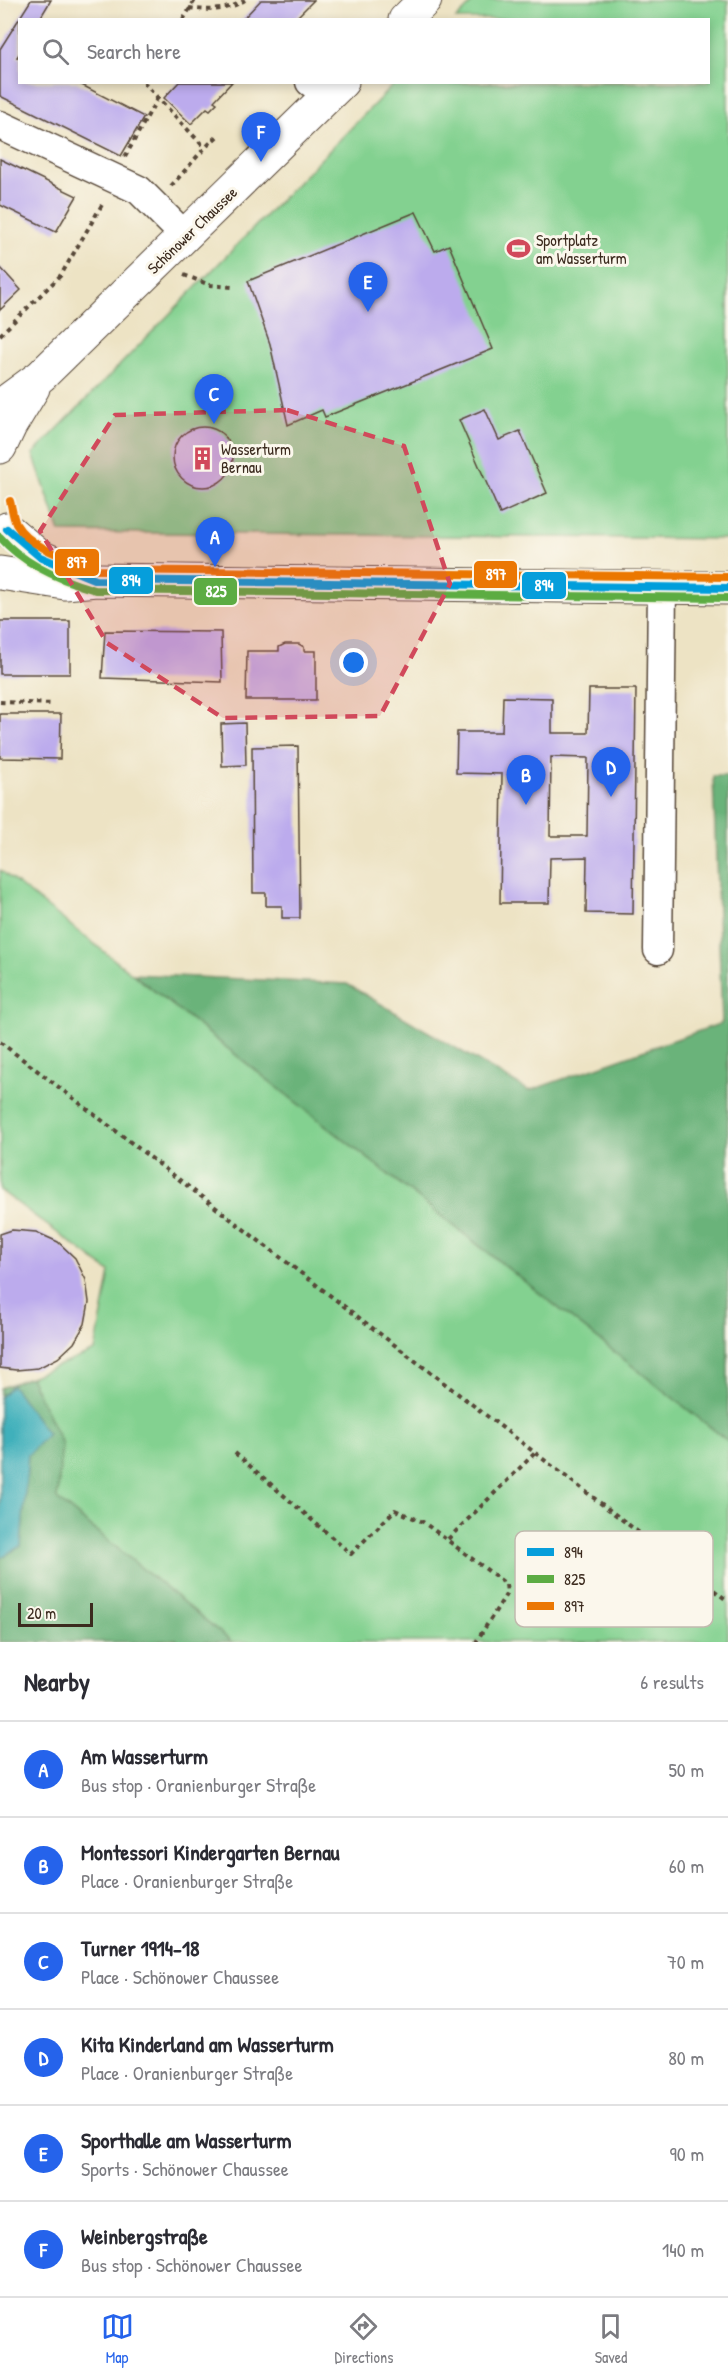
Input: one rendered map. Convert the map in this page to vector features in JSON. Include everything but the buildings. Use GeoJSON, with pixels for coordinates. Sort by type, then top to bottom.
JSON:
{"type":"FeatureCollection","features":[{"type":"Feature","properties":{"kind":"main road"},"geometry":{"type":"LineString","coordinates":[[407,18],[425,0]]}},
{"type":"Feature","properties":{"kind":"main road","name":"Schönower Chaussee"},"geometry":{"type":"LineString","coordinates":[[0,406],[41,376],[185,236],[327,86]]}},
{"type":"Feature","properties":{"kind":"main road","name":"Schönower Chaussee"},"geometry":{"type":"LineString","coordinates":[[0,447],[10,426],[41,376]]}},
{"type":"Feature","properties":{"kind":"main road"},"geometry":{"type":"LineString","coordinates":[[2,530],[40,556],[96,580]]}},
{"type":"Feature","properties":{"kind":"main road"},"geometry":{"type":"LineString","coordinates":[[0,573],[65,583],[96,580],[728,588]]}},
{"type":"Feature","properties":{"kind":"street"},"geometry":{"type":"LineString","coordinates":[[0,125],[139,190],[185,236]]}},
{"type":"Feature","properties":{"kind":"street"},"geometry":{"type":"LineString","coordinates":[[658,950],[662,588]]}},
{"type":"Feature","properties":{"kind":"path"},"geometry":{"type":"LineString","coordinates":[[184,18],[195,0]]}},
{"type":"Feature","properties":{"kind":"path"},"geometry":{"type":"LineString","coordinates":[[189,8],[213,11],[235,6],[245,0]]}},
{"type":"Feature","properties":{"kind":"path"},"geometry":{"type":"LineString","coordinates":[[145,84],[204,147]]}},
{"type":"Feature","properties":{"kind":"path"},"geometry":{"type":"LineString","coordinates":[[124,158],[158,97]]}},
{"type":"Feature","properties":{"kind":"path"},"geometry":{"type":"LineString","coordinates":[[170,188],[199,156],[204,147],[219,135]]}},
{"type":"Feature","properties":{"kind":"path"},"geometry":{"type":"LineString","coordinates":[[0,335],[61,275],[103,203]]}},
{"type":"Feature","properties":{"kind":"path"},"geometry":{"type":"LineString","coordinates":[[181,274],[210,285],[232,288]]}},
{"type":"Feature","properties":{"kind":"path"},"geometry":{"type":"LineString","coordinates":[[0,702],[53,704]]}},
{"type":"Feature","properties":{"kind":"path"},"geometry":{"type":"LineString","coordinates":[[0,1042],[637,1531]]}},
{"type":"Feature","properties":{"kind":"path"},"geometry":{"type":"LineString","coordinates":[[235,1453],[351,1554],[395,1510],[423,1522],[506,1584],[507,1593],[476,1642]]}},
{"type":"Feature","properties":{"kind":"path"},"geometry":{"type":"LineString","coordinates":[[448,1539],[535,1453]]}},
{"type":"Feature","properties":{"kind":"path"},"geometry":{"type":"LineString","coordinates":[[713,1589],[728,1601]]}},
{"type":"Feature","properties":{"kind":"highlighted area"},"geometry":{"type":"Polygon","coordinates":[[[287,410],[404,446],[450,584],[380,716],[223,718],[107,643],[40,531],[115,415],[287,410]]]}},
{"type":"Feature","properties":{"kind":"green space"},"geometry":{"type":"Polygon","coordinates":[[[475,0],[728,0],[728,539],[60,532],[33,454],[394,84],[710,84],[710,18],[457,18],[475,0]]]}},
{"type":"Feature","properties":{"kind":"green space"},"geometry":{"type":"Polygon","coordinates":[[[713,776],[728,776],[728,1441],[133,974],[347,984],[529,1091],[722,1023],[713,776]]]}},
{"type":"Feature","properties":{"kind":"green space"},"geometry":{"type":"Polygon","coordinates":[[[0,870],[728,1441],[728,1642],[232,1642],[57,1499],[62,1444],[30,1377],[95,1351],[110,1272],[0,1190],[0,870]]]}},
{"type":"Feature","properties":{"kind":"green space"},"geometry":{"type":"Polygon","coordinates":[[[30,1377],[62,1444],[57,1499],[232,1642],[179,1642],[176,1639],[152,1642],[0,1642],[0,1558],[21,1546],[28,1455],[11,1386],[0,1397],[0,1388],[30,1377]]]}},
{"type":"Feature","properties":{"kind":"water"},"geometry":{"type":"Polygon","coordinates":[[[12,1385],[48,1434],[28,1455],[21,1546],[0,1558],[0,1397],[12,1385]]]}},
{"type":"Feature","properties":{"kind":"transit line","name":"897"},"geometry":{"type":"LineString","coordinates":[[10,501],[16,524],[31,541],[53,553],[98,570],[728,577]]}},
{"type":"Feature","properties":{"kind":"transit line","name":"894"},"geometry":{"type":"LineString","coordinates":[[7,529],[40,557],[96,580],[728,588]]}},
{"type":"Feature","properties":{"kind":"transit line","name":"825"},"geometry":{"type":"LineString","coordinates":[[0,537],[20,556],[43,570],[95,590],[728,598]]}},
{"type":"Feature","properties":{"kind":"place","name":"Weinbergstraße"},"geometry":{"type":"Point","coordinates":[261,162]}},
{"type":"Feature","properties":{"kind":"place","name":"Sportplatz am Wasserturm"},"geometry":{"type":"Point","coordinates":[518,249]}},
{"type":"Feature","properties":{"kind":"place","name":"Sporthalle am Wasserturm"},"geometry":{"type":"Point","coordinates":[368,312]}},
{"type":"Feature","properties":{"kind":"place","name":"Turner 1914-18"},"geometry":{"type":"Point","coordinates":[214,424]}},
{"type":"Feature","properties":{"kind":"place","name":"Wasserturm Bernau"},"geometry":{"type":"Point","coordinates":[203,458]}},
{"type":"Feature","properties":{"kind":"place","name":"Am Wasserturm"},"geometry":{"type":"Point","coordinates":[215,567]}},
{"type":"Feature","properties":{"kind":"place","name":"Kita Kinderland am Wasserturm"},"geometry":{"type":"Point","coordinates":[611,797]}},
{"type":"Feature","properties":{"kind":"place","name":"Montessori Kindergarten Bernau"},"geometry":{"type":"Point","coordinates":[526,805]}}]}
